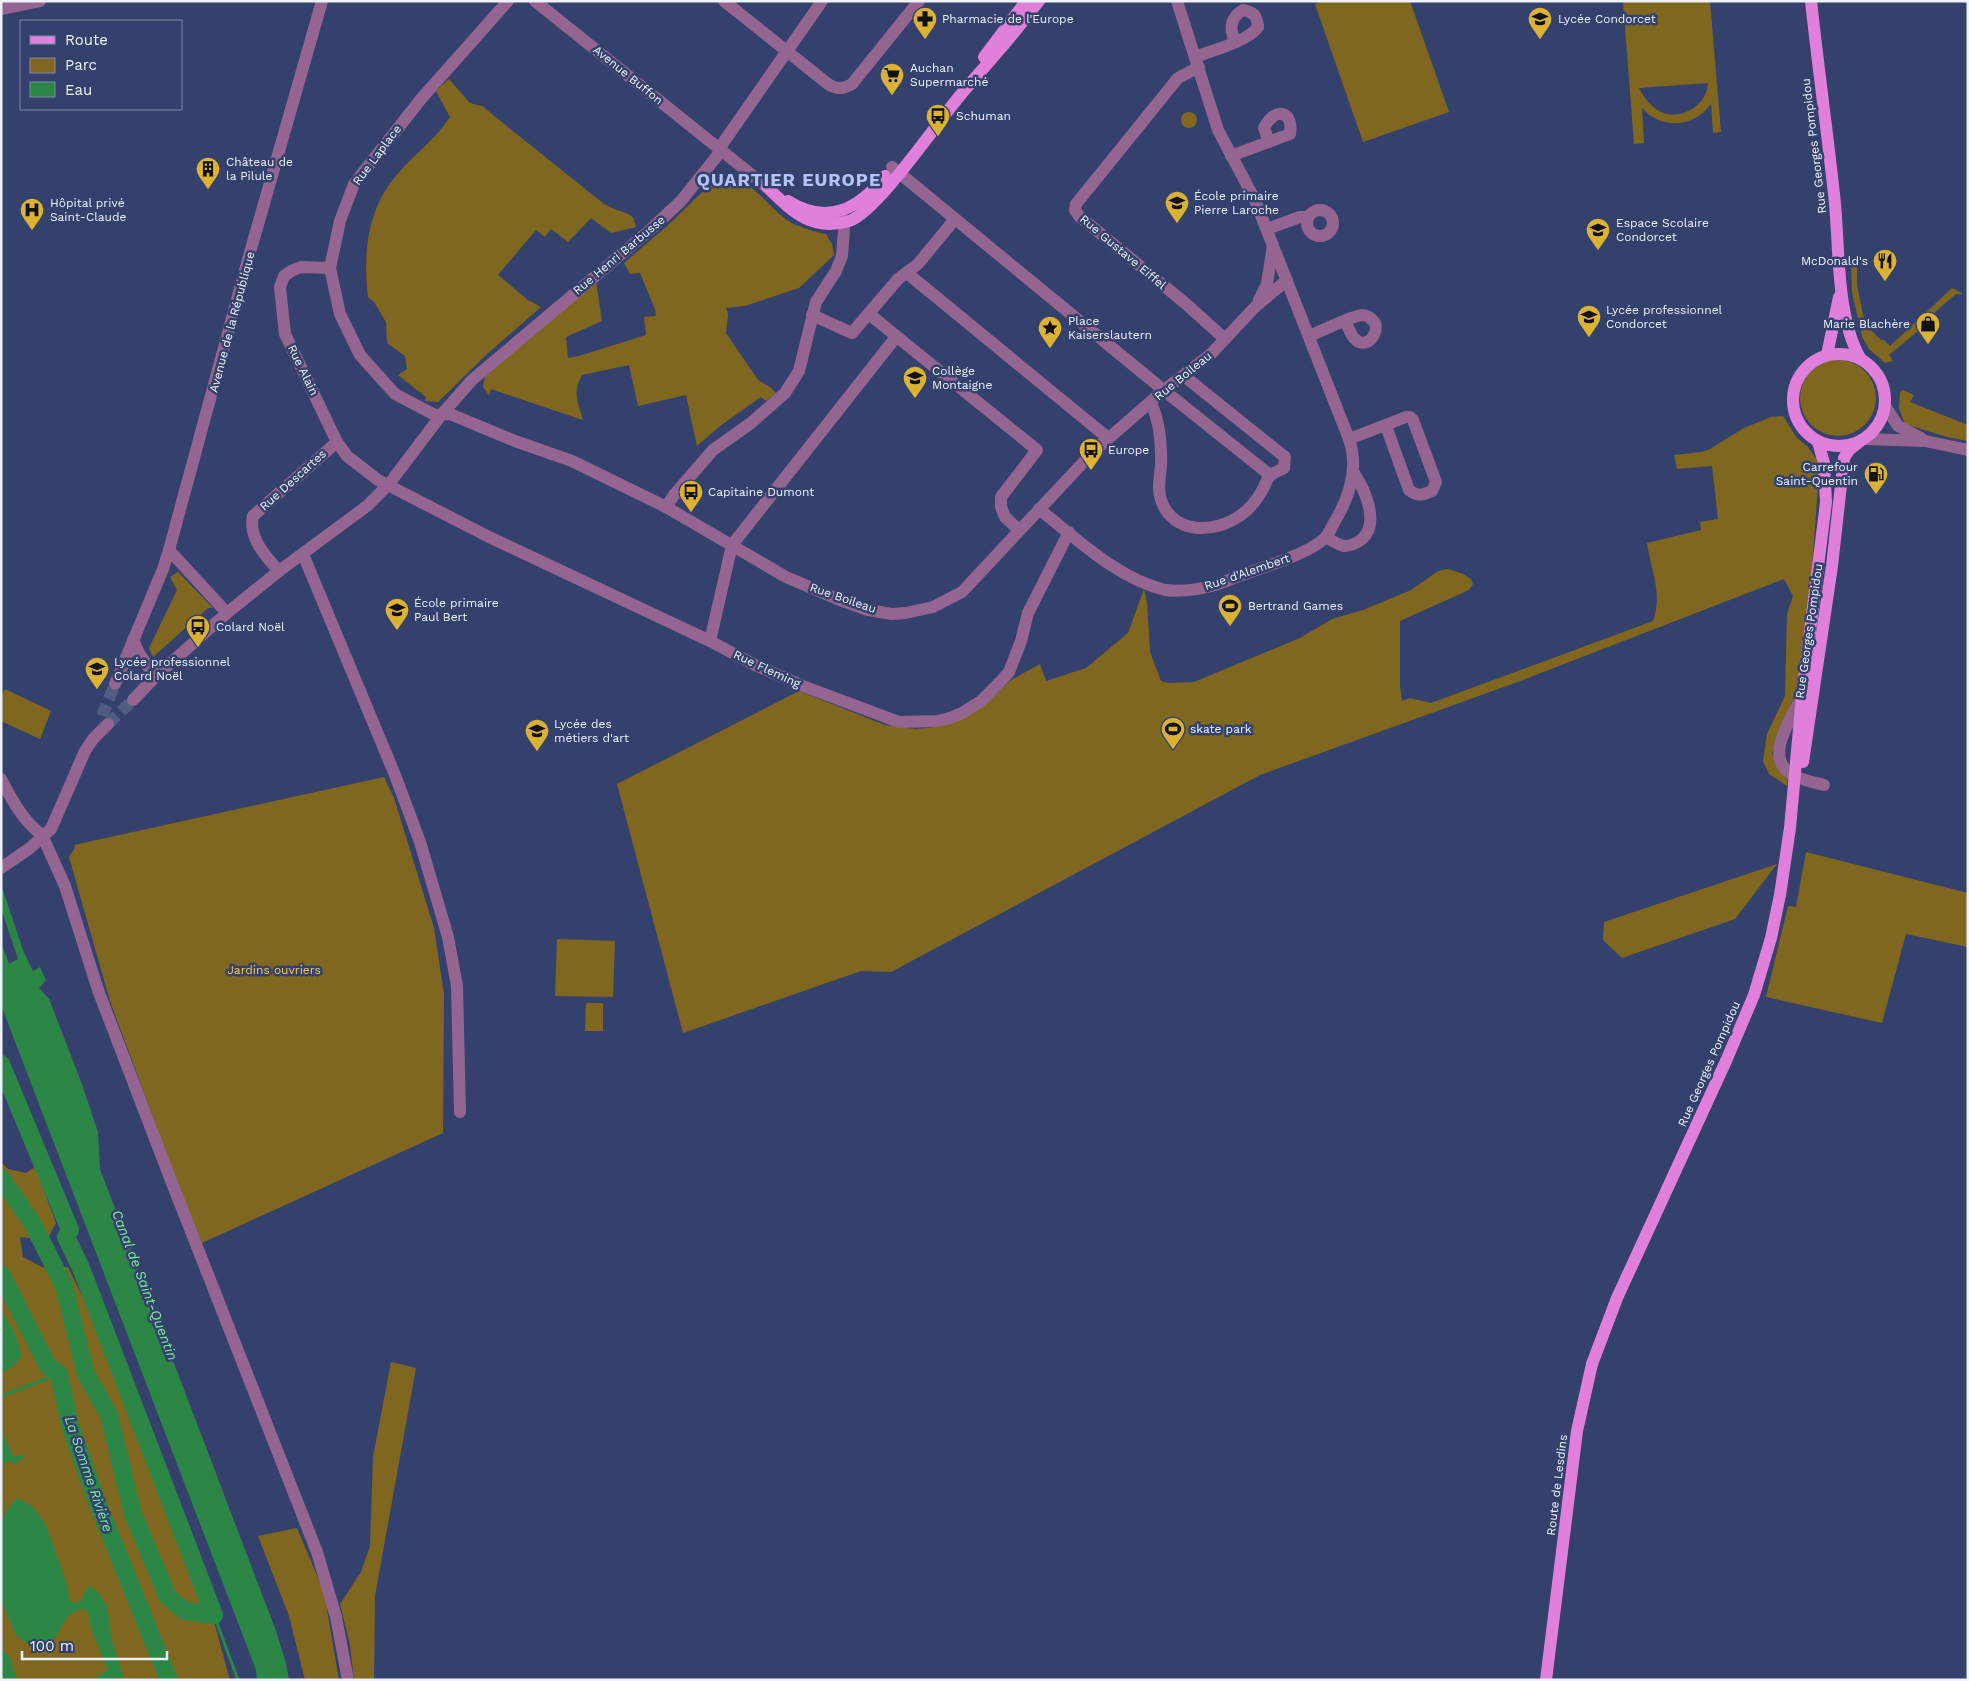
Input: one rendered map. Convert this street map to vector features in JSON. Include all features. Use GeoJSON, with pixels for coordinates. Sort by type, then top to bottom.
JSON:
{"type":"FeatureCollection","features":[{"type":"Feature","properties":{"kind":"main road"},"geometry":{"type":"LineString","coordinates":[[895,170],[971,76],[1026,1]]}},
{"type":"Feature","properties":{"kind":"main road"},"geometry":{"type":"LineString","coordinates":[[767,187],[793,213],[807,220],[820,223],[843,221],[895,170],[1002,47],[1039,1]]}},
{"type":"Feature","properties":{"kind":"main road","name":"Rue Georges Pompidou"},"geometry":{"type":"LineString","coordinates":[[1811,1],[1834,195],[1841,287],[1851,339],[1860,358]]}},
{"type":"Feature","properties":{"kind":"main road","name":"Rue Georges Pompidou"},"geometry":{"type":"LineString","coordinates":[[1827,355],[1835,324],[1841,287]]}},
{"type":"Feature","properties":{"kind":"main road"},"geometry":{"type":"LineString","coordinates":[[1838,353],[1860,358],[1874,369],[1885,390],[1885,406],[1882,419],[1875,430],[1862,441],[1838,446],[1818,442],[1806,434],[1798,423],[1793,410],[1792,396],[1796,383],[1803,370],[1814,361],[1827,355],[1838,353]]}},
{"type":"Feature","properties":{"kind":"main road","name":"Rue Georges Pompidou"},"geometry":{"type":"LineString","coordinates":[[1617,1298],[1754,996],[1771,938],[1780,895],[1797,777],[1832,566],[1844,458],[1849,450],[1862,441]]}},
{"type":"Feature","properties":{"kind":"main road","name":"Rue Georges Pompidou"},"geometry":{"type":"LineString","coordinates":[[1797,777],[1802,696],[1826,502],[1824,464],[1818,442]]}},
{"type":"Feature","properties":{"kind":"main road","name":"Route de Lesdins"},"geometry":{"type":"LineString","coordinates":[[1546,1680],[1577,1432],[1592,1364],[1600,1338],[1617,1298]]}},
{"type":"Feature","properties":{"kind":"street"},"geometry":{"type":"LineString","coordinates":[[1,9],[40,1]]}},
{"type":"Feature","properties":{"kind":"street","name":"Avenue de la République"},"geometry":{"type":"LineString","coordinates":[[115,684],[169,550],[247,263],[322,1]]}},
{"type":"Feature","properties":{"kind":"street","name":"Rue Laplace"},"geometry":{"type":"LineString","coordinates":[[442,414],[435,415],[395,394],[360,355],[340,314],[330,268],[340,221],[354,184],[422,99],[508,1]]}},
{"type":"Feature","properties":{"kind":"street","name":"Avenue Buffon"},"geometry":{"type":"LineString","coordinates":[[535,1],[767,187]]}},
{"type":"Feature","properties":{"kind":"street"},"geometry":{"type":"LineString","coordinates":[[724,1],[834,88],[844,89],[852,84],[919,1]]}},
{"type":"Feature","properties":{"kind":"street","name":"Rue Henri Barbusse"},"geometry":{"type":"LineString","coordinates":[[279,571],[353,517],[389,484],[442,414],[472,380],[650,230],[681,200],[721,150],[786,51],[822,1]]}},
{"type":"Feature","properties":{"kind":"street","name":"Rue d'Alembert"},"geometry":{"type":"LineString","coordinates":[[1039,509],[1125,575],[1143,583],[1168,590],[1208,587],[1301,553],[1326,537],[1343,508],[1354,474],[1354,463],[1349,439],[1273,242],[1255,200],[1214,121],[1177,1]]}},
{"type":"Feature","properties":{"kind":"street"},"geometry":{"type":"LineString","coordinates":[[1197,62],[1235,41]]}},
{"type":"Feature","properties":{"kind":"street","name":"Rue Gustave Eiffel"},"geometry":{"type":"LineString","coordinates":[[1197,62],[1178,78],[1076,204],[1075,210],[1078,216],[1225,339]]}},
{"type":"Feature","properties":{"kind":"street"},"geometry":{"type":"LineString","coordinates":[[1231,156],[1269,142]]}},
{"type":"Feature","properties":{"kind":"street"},"geometry":{"type":"LineString","coordinates":[[895,170],[1270,475]]}},
{"type":"Feature","properties":{"kind":"street"},"geometry":{"type":"LineString","coordinates":[[1267,229],[1300,217],[1308,217]]}},
{"type":"Feature","properties":{"kind":"street"},"geometry":{"type":"LineString","coordinates":[[812,315],[852,333],[898,279],[918,264],[955,219]]}},
{"type":"Feature","properties":{"kind":"street"},"geometry":{"type":"LineString","coordinates":[[666,507],[674,495],[714,450],[785,393],[799,371],[816,302],[836,271],[842,256],[843,221]]}},
{"type":"Feature","properties":{"kind":"street","name":"Rue Boileau"},"geometry":{"type":"LineString","coordinates":[[1254,308],[1267,284],[1273,242]]}},
{"type":"Feature","properties":{"kind":"street","name":"Rue Alain"},"geometry":{"type":"LineString","coordinates":[[330,268],[301,267],[284,276],[280,287],[285,334],[337,442],[347,456],[378,480],[389,484]]}},
{"type":"Feature","properties":{"kind":"street"},"geometry":{"type":"LineString","coordinates":[[907,273],[1108,438]]}},
{"type":"Feature","properties":{"kind":"street","name":"Rue Boileau"},"geometry":{"type":"LineString","coordinates":[[442,414],[450,414],[572,461],[666,507],[786,577],[868,610],[892,614],[933,607],[962,592],[1108,438],[1164,390],[1184,376],[1225,339],[1254,308],[1287,280]]}},
{"type":"Feature","properties":{"kind":"street"},"geometry":{"type":"LineString","coordinates":[[1270,295],[1281,296],[1297,303]]}},
{"type":"Feature","properties":{"kind":"street"},"geometry":{"type":"LineString","coordinates":[[869,314],[1036,450],[1001,496],[1001,507],[1005,517],[1019,530]]}},
{"type":"Feature","properties":{"kind":"street"},"geometry":{"type":"LineString","coordinates":[[1309,336],[1346,322]]}},
{"type":"Feature","properties":{"kind":"street"},"geometry":{"type":"LineString","coordinates":[[710,641],[732,545],[896,337]]}},
{"type":"Feature","properties":{"kind":"street"},"geometry":{"type":"LineString","coordinates":[[1151,402],[1161,436],[1159,490],[1161,500],[1167,512],[1182,526],[1194,529],[1212,528],[1240,516],[1256,502],[1270,475],[1284,468],[1285,457],[1184,376]]}},
{"type":"Feature","properties":{"kind":"street"},"geometry":{"type":"LineString","coordinates":[[1885,406],[1898,426],[1925,441]]}},
{"type":"Feature","properties":{"kind":"street"},"geometry":{"type":"LineString","coordinates":[[1349,439],[1410,417],[1413,420],[1436,482],[1432,491],[1422,496],[1409,490],[1386,426]]}},
{"type":"Feature","properties":{"kind":"street"},"geometry":{"type":"LineString","coordinates":[[1862,441],[1925,441],[1968,450]]}},
{"type":"Feature","properties":{"kind":"street","name":"Rue Descartes"},"geometry":{"type":"LineString","coordinates":[[279,571],[255,540],[251,526],[253,516],[337,442]]}},
{"type":"Feature","properties":{"kind":"street","name":"Rue d'Alembert"},"geometry":{"type":"LineString","coordinates":[[1326,537],[1342,546],[1356,544],[1365,536],[1370,526],[1368,508],[1362,487],[1354,474]]}},
{"type":"Feature","properties":{"kind":"street","name":"Rue Fleming"},"geometry":{"type":"LineString","coordinates":[[389,484],[489,537],[710,641],[744,660],[803,686],[899,722],[937,721],[962,713],[989,694],[1009,672],[1021,641],[1028,613],[1069,532]]}},
{"type":"Feature","properties":{"kind":"street"},"geometry":{"type":"LineString","coordinates":[[169,550],[227,613]]}},
{"type":"Feature","properties":{"kind":"street"},"geometry":{"type":"LineString","coordinates":[[300,556],[305,559],[395,775],[420,842],[448,937],[457,986],[460,1112]]}},
{"type":"Feature","properties":{"kind":"street"},"geometry":{"type":"LineString","coordinates":[[133,700],[155,677],[227,613],[279,571]]}},
{"type":"Feature","properties":{"kind":"street"},"geometry":{"type":"LineString","coordinates":[[133,640],[155,677]]}},
{"type":"Feature","properties":{"kind":"street"},"geometry":{"type":"LineString","coordinates":[[1802,696],[1779,743],[1779,760],[1787,772],[1824,785]]}},
{"type":"Feature","properties":{"kind":"street"},"geometry":{"type":"LineString","coordinates":[[6,864],[30,848],[51,828],[85,751],[105,720]]}},
{"type":"Feature","properties":{"kind":"street"},"geometry":{"type":"LineString","coordinates":[[1,779],[10,796],[31,826],[42,835],[65,886],[98,990],[317,1552],[336,1618],[348,1680]]}},
{"type":"Feature","properties":{"kind":"green space"},"geometry":{"type":"Polygon","coordinates":[[[1322,1],[1410,1],[1449,112],[1363,142],[1315,4],[1322,1]]]}},
{"type":"Feature","properties":{"kind":"green space"},"geometry":{"type":"Polygon","coordinates":[[[1623,1],[1710,1],[1721,132],[1713,133],[1711,104],[1695,118],[1687,122],[1677,123],[1659,120],[1642,108],[1644,143],[1634,144],[1623,1]],[[1708,83],[1639,88],[1654,108],[1669,114],[1685,113],[1692,109],[1707,91],[1708,83]]]}},
{"type":"Feature","properties":{"kind":"green space"},"geometry":{"type":"Polygon","coordinates":[[[449,79],[470,103],[482,106],[604,204],[633,217],[636,227],[611,233],[591,218],[568,242],[551,229],[545,237],[536,230],[498,275],[528,300],[541,307],[486,355],[438,402],[425,401],[426,397],[398,375],[407,369],[405,356],[387,343],[386,322],[374,302],[368,297],[366,265],[369,234],[378,204],[395,177],[438,133],[450,117],[436,91],[449,79]]]}},
{"type":"Feature","properties":{"kind":"green space"},"geometry":{"type":"Polygon","coordinates":[[[1189,112],[1197,120],[1189,128],[1181,120],[1189,112]]]}},
{"type":"Feature","properties":{"kind":"green space"},"geometry":{"type":"Polygon","coordinates":[[[721,174],[741,180],[790,222],[826,234],[832,244],[834,255],[799,288],[745,306],[726,308],[728,314],[726,333],[758,380],[776,393],[766,401],[761,397],[720,426],[697,446],[686,395],[638,406],[629,365],[582,375],[577,387],[577,393],[583,420],[491,389],[489,395],[483,387],[485,376],[596,281],[602,321],[566,337],[568,358],[646,335],[644,317],[656,316],[655,309],[640,273],[630,274],[624,263],[666,227],[721,174]]]}},
{"type":"Feature","properties":{"kind":"green space"},"geometry":{"type":"Polygon","coordinates":[[[1851,261],[1857,263],[1857,285],[1865,324],[1890,346],[1952,288],[1963,294],[1956,294],[1934,313],[1934,318],[1889,355],[1893,361],[1885,363],[1869,349],[1862,337],[1852,292],[1851,261]]]}},
{"type":"Feature","properties":{"kind":"green space"},"geometry":{"type":"Polygon","coordinates":[[[1838,360],[1853,363],[1865,371],[1873,383],[1876,398],[1873,413],[1865,425],[1853,433],[1838,436],[1823,433],[1811,425],[1803,413],[1800,398],[1803,383],[1811,371],[1823,363],[1838,360]]]}},
{"type":"Feature","properties":{"kind":"green space"},"geometry":{"type":"Polygon","coordinates":[[[1903,390],[1914,395],[1910,402],[1968,425],[1968,441],[1947,437],[1905,424],[1899,408],[1900,392],[1903,390]]]}},
{"type":"Feature","properties":{"kind":"green space"},"geometry":{"type":"Polygon","coordinates":[[[1783,416],[1797,438],[1808,447],[1817,460],[1819,474],[1811,580],[1800,681],[1772,753],[1778,766],[1788,779],[1787,786],[1769,774],[1763,761],[1767,734],[1785,696],[1787,614],[1793,596],[1784,579],[1523,680],[1260,775],[891,972],[861,971],[683,1033],[617,784],[799,691],[885,725],[916,729],[936,727],[987,703],[1011,680],[1040,664],[1046,681],[1086,668],[1128,633],[1144,589],[1147,602],[1150,652],[1161,681],[1169,683],[1194,682],[1300,638],[1332,619],[1363,610],[1411,590],[1438,571],[1448,569],[1463,574],[1471,579],[1473,584],[1469,590],[1400,621],[1400,686],[1402,701],[1410,698],[1431,703],[1653,621],[1656,611],[1657,591],[1647,543],[1701,530],[1700,522],[1718,519],[1712,466],[1677,469],[1674,455],[1710,449],[1744,428],[1771,417],[1783,416]]]}},
{"type":"Feature","properties":{"kind":"green space"},"geometry":{"type":"Polygon","coordinates":[[[178,572],[213,608],[208,608],[153,657],[149,648],[177,590],[170,577],[178,572]]]}},
{"type":"Feature","properties":{"kind":"green space"},"geometry":{"type":"Polygon","coordinates":[[[5,689],[51,711],[40,739],[1,721],[1,697],[5,689]]]}},
{"type":"Feature","properties":{"kind":"green space","name":"Jardins ouvriers"},"geometry":{"type":"Polygon","coordinates":[[[384,777],[394,798],[434,928],[444,994],[443,1133],[202,1243],[110,1001],[69,857],[75,848],[74,845],[384,777]]]}},
{"type":"Feature","properties":{"kind":"green space"},"geometry":{"type":"Polygon","coordinates":[[[1806,852],[1968,893],[1968,947],[1906,934],[1882,1023],[1766,997],[1788,906],[1796,907],[1806,852]]]}},
{"type":"Feature","properties":{"kind":"green space"},"geometry":{"type":"Polygon","coordinates":[[[1777,864],[1735,919],[1622,958],[1603,940],[1604,922],[1777,864]]]}},
{"type":"Feature","properties":{"kind":"green space"},"geometry":{"type":"Polygon","coordinates":[[[557,939],[615,941],[613,997],[555,996],[557,939]]]}},
{"type":"Feature","properties":{"kind":"green space"},"geometry":{"type":"Polygon","coordinates":[[[586,1003],[603,1003],[603,1031],[585,1031],[586,1003]]]}},
{"type":"Feature","properties":{"kind":"green space"},"geometry":{"type":"Polygon","coordinates":[[[1,1162],[8,1169],[26,1173],[35,1167],[56,1223],[47,1240],[20,1237],[23,1257],[42,1267],[68,1267],[102,1337],[214,1622],[230,1680],[1,1680],[1,1162]]]}},
{"type":"Feature","properties":{"kind":"green space"},"geometry":{"type":"Polygon","coordinates":[[[391,1362],[416,1368],[375,1596],[374,1680],[354,1680],[350,1645],[340,1604],[361,1572],[370,1546],[373,1457],[391,1362]]]}},
{"type":"Feature","properties":{"kind":"green space"},"geometry":{"type":"Polygon","coordinates":[[[297,1528],[324,1592],[339,1680],[305,1680],[289,1616],[258,1536],[297,1528]]]}},
{"type":"Feature","properties":{"kind":"water"},"geometry":{"type":"Polygon","coordinates":[[[1,884],[23,950],[33,971],[40,967],[46,980],[39,988],[49,999],[82,1084],[98,1132],[100,1169],[276,1631],[289,1680],[257,1680],[256,1670],[1,1005],[1,942],[9,964],[18,959],[1,908],[1,884]]]}},
{"type":"Feature","properties":{"kind":"water"},"geometry":{"type":"Polygon","coordinates":[[[1,1310],[15,1333],[22,1356],[12,1367],[1,1373],[1,1310]]]}},
{"type":"Feature","properties":{"kind":"water"},"geometry":{"type":"Polygon","coordinates":[[[1,1429],[13,1457],[23,1455],[23,1459],[14,1464],[9,1461],[1,1465],[1,1429]]]}},
{"type":"Feature","properties":{"kind":"water"},"geometry":{"type":"Polygon","coordinates":[[[17,1498],[31,1505],[46,1525],[68,1587],[69,1599],[73,1603],[80,1602],[88,1586],[98,1592],[106,1604],[111,1638],[123,1674],[122,1680],[93,1680],[108,1670],[91,1628],[88,1612],[83,1609],[72,1613],[56,1637],[41,1648],[26,1643],[16,1635],[1,1600],[1,1524],[6,1511],[17,1498]]]}},
{"type":"Feature","properties":{"kind":"waterway"},"geometry":{"type":"LineString","coordinates":[[1,1064],[70,1230],[66,1237],[81,1268],[214,1615],[185,1611],[168,1597],[133,1514],[109,1415],[86,1374],[64,1286],[33,1224],[1,1178]]}},
{"type":"Feature","properties":{"kind":"waterway","name":"La Somme Rivière"},"geometry":{"type":"LineString","coordinates":[[1,1274],[48,1366],[59,1374],[70,1425],[97,1502],[169,1680]]}},
{"type":"Feature","properties":{"kind":"waterway"},"geometry":{"type":"LineString","coordinates":[[1,1396],[59,1374]]}},
{"type":"Feature","properties":{"kind":"waterway"},"geometry":{"type":"LineString","coordinates":[[214,1615],[238,1680]]}},
{"type":"Feature","properties":{"kind":"waterway","name":"La Somme Rivière"},"geometry":{"type":"LineString","coordinates":[[1,1660],[8,1680]]}},
{"type":"Feature","properties":{"kind":"tunnel"},"geometry":{"type":"LineString","coordinates":[[102,716],[115,684]]}},
{"type":"Feature","properties":{"kind":"tunnel"},"geometry":{"type":"LineString","coordinates":[[108,724],[133,700]]}},
{"type":"Feature","properties":{"kind":"place","name":"Pharmacie de l'Europe"},"geometry":{"type":"Point","coordinates":[925,40]}},
{"type":"Feature","properties":{"kind":"place","name":"Lycée Condorcet"},"geometry":{"type":"Point","coordinates":[1540,40]}},
{"type":"Feature","properties":{"kind":"place","name":"Auchan Supermarché"},"geometry":{"type":"Point","coordinates":[892,96]}},
{"type":"Feature","properties":{"kind":"place","name":"Schuman"},"geometry":{"type":"Point","coordinates":[938,137]}},
{"type":"Feature","properties":{"kind":"place","name":"Château de la Pilule"},"geometry":{"type":"Point","coordinates":[208,190]}},
{"type":"Feature","properties":{"kind":"place","name":"École primaire Pierre Laroche"},"geometry":{"type":"Point","coordinates":[1177,224]}},
{"type":"Feature","properties":{"kind":"place","name":"Hôpital privé Saint-Claude"},"geometry":{"type":"Point","coordinates":[32,231]}},
{"type":"Feature","properties":{"kind":"place","name":"Espace Scolaire Condorcet"},"geometry":{"type":"Point","coordinates":[1598,251]}},
{"type":"Feature","properties":{"kind":"place","name":"McDonald's"},"geometry":{"type":"Point","coordinates":[1885,282]}},
{"type":"Feature","properties":{"kind":"place","name":"Lycée professionnel Condorcet"},"geometry":{"type":"Point","coordinates":[1589,338]}},
{"type":"Feature","properties":{"kind":"place","name":"Marie Blachère"},"geometry":{"type":"Point","coordinates":[1928,345]}},
{"type":"Feature","properties":{"kind":"place","name":"Place Kaiserslautern"},"geometry":{"type":"Point","coordinates":[1050,349]}},
{"type":"Feature","properties":{"kind":"place","name":"Collège Montaigne"},"geometry":{"type":"Point","coordinates":[915,399]}},
{"type":"Feature","properties":{"kind":"place","name":"Europe"},"geometry":{"type":"Point","coordinates":[1091,471]}},
{"type":"Feature","properties":{"kind":"place","name":"Carrefour Saint-Quentin"},"geometry":{"type":"Point","coordinates":[1876,495]}},
{"type":"Feature","properties":{"kind":"place","name":"Capitaine Dumont"},"geometry":{"type":"Point","coordinates":[691,513]}},
{"type":"Feature","properties":{"kind":"place","name":"Bertrand Games"},"geometry":{"type":"Point","coordinates":[1230,627]}},
{"type":"Feature","properties":{"kind":"place","name":"École primaire Paul Bert"},"geometry":{"type":"Point","coordinates":[397,631]}},
{"type":"Feature","properties":{"kind":"place","name":"Colard Noël"},"geometry":{"type":"Point","coordinates":[198,648]}},
{"type":"Feature","properties":{"kind":"place","name":"Lycée professionnel Colard Noël"},"geometry":{"type":"Point","coordinates":[97,690]}},
{"type":"Feature","properties":{"kind":"place","name":"skate park"},"geometry":{"type":"Point","coordinates":[1173,750]}},
{"type":"Feature","properties":{"kind":"place","name":"Lycée des métiers d'art"},"geometry":{"type":"Point","coordinates":[537,752]}},
{"type":"Feature","properties":{"kind":"district","name":"QUARTIER EUROPE"},"geometry":{"type":"Point","coordinates":[789,179]}},
{"type":"Feature","properties":{"kind":"water label","name":"Canal de Saint-Quentin"},"geometry":{"type":"Point","coordinates":[145,1285]}}]}
